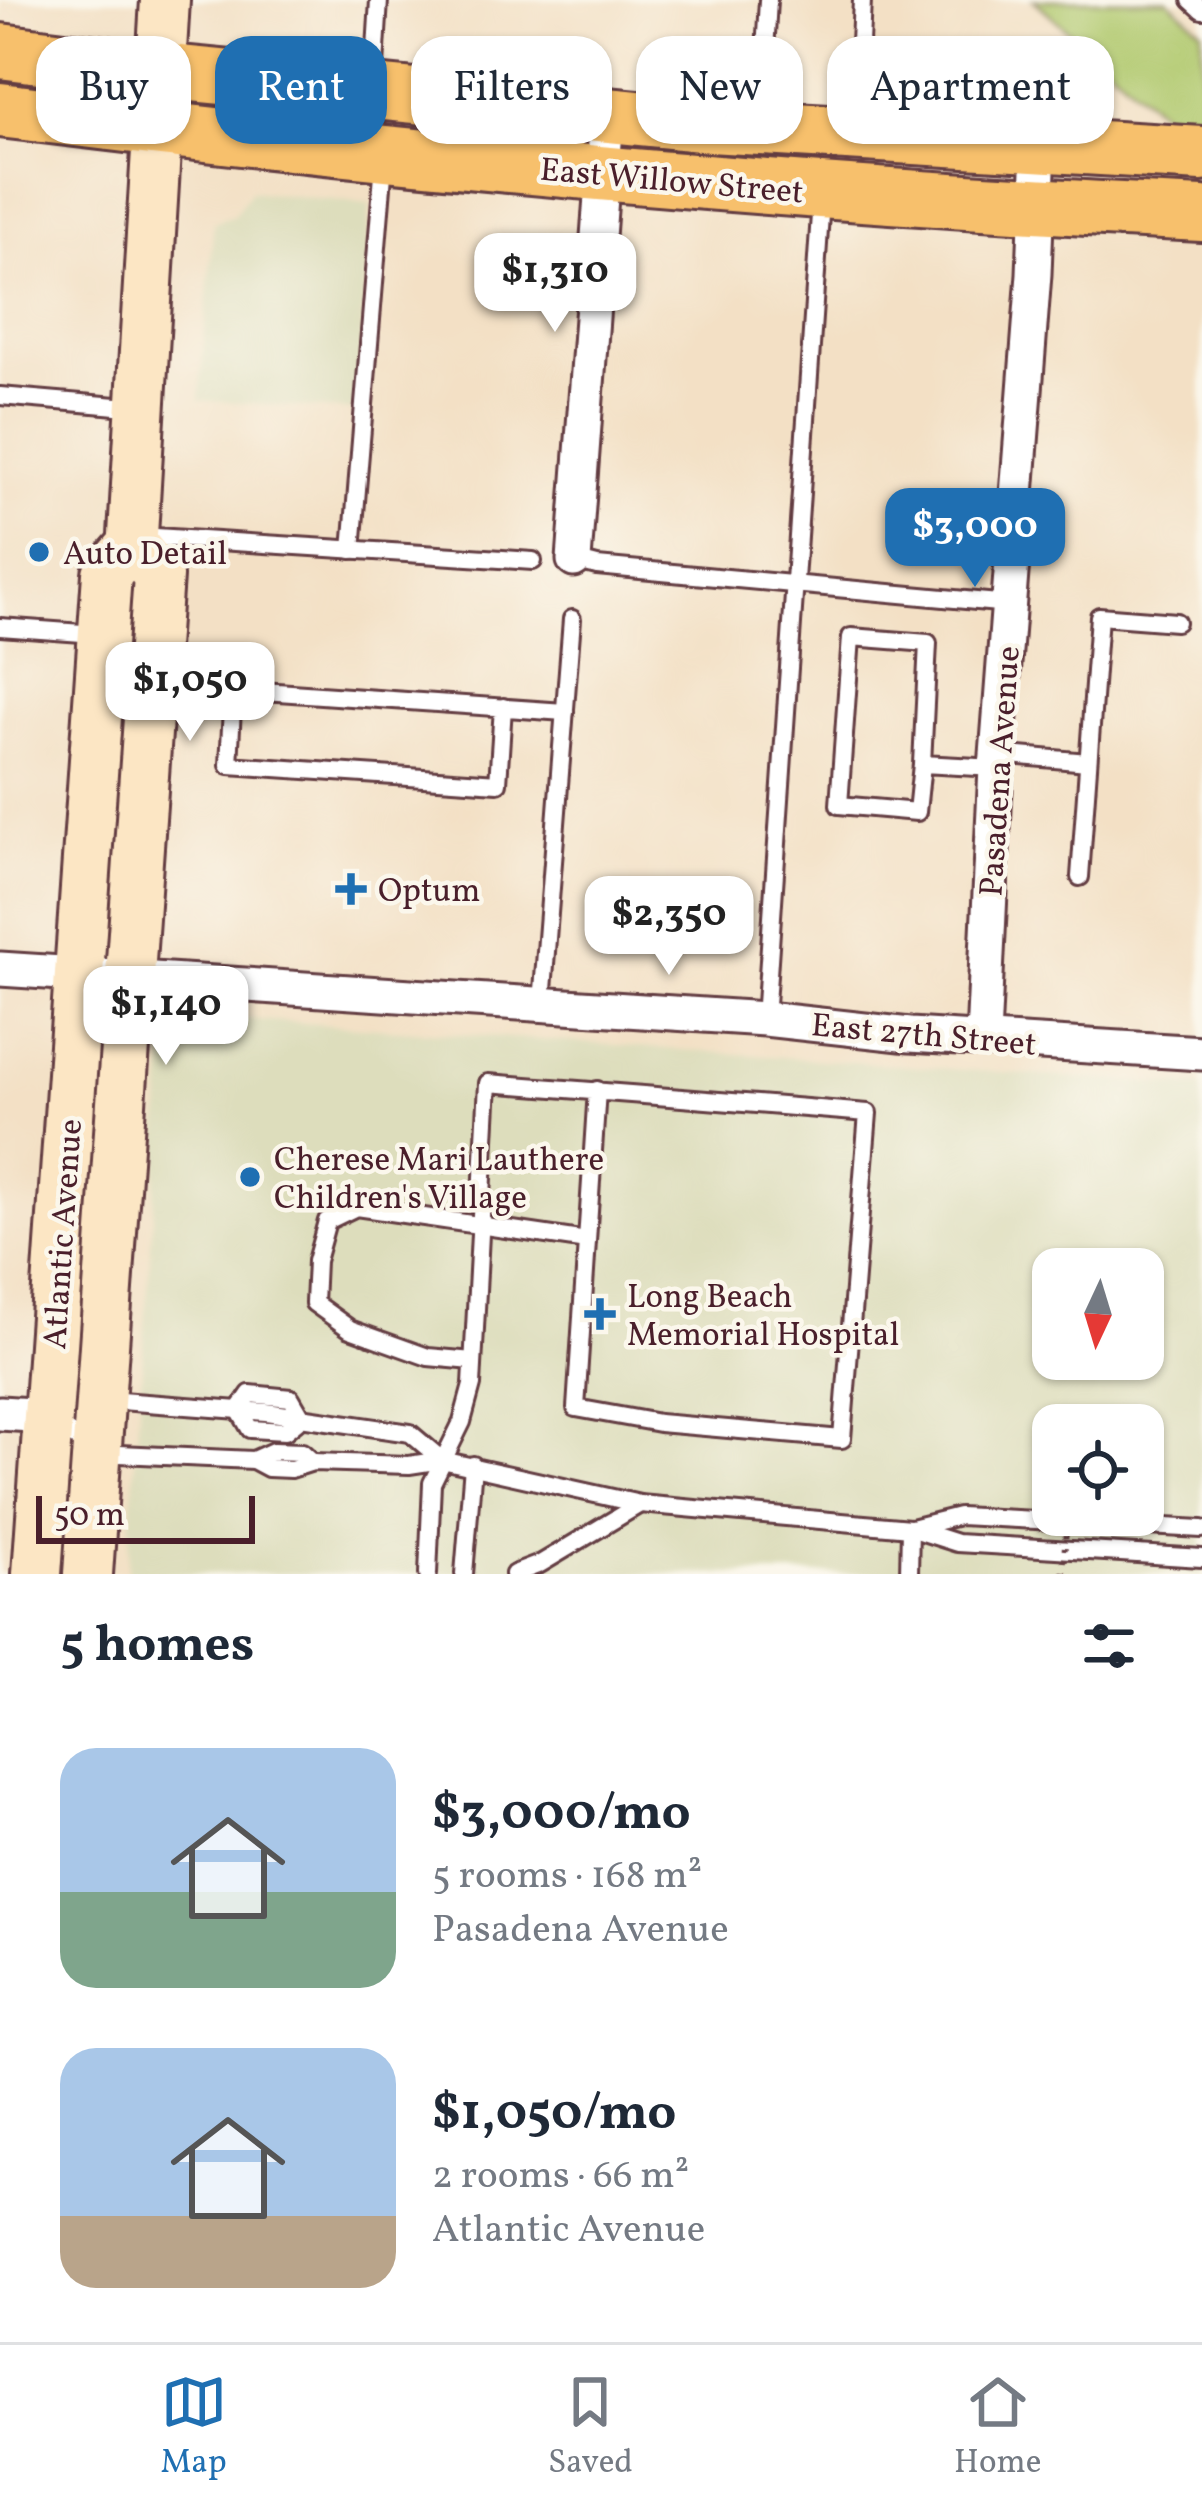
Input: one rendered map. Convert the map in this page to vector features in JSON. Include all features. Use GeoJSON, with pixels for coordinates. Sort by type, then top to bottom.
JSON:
{"type":"FeatureCollection","features":[{"type":"Feature","properties":{"kind":"main road","name":"Atlantic Avenue"},"geometry":{"type":"LineString","coordinates":[[162,36],[165,0]]}},
{"type":"Feature","properties":{"kind":"main road","name":"East Willow Street"},"geometry":{"type":"LineString","coordinates":[[0,51],[36,56]]}},
{"type":"Feature","properties":{"kind":"main road","name":"East Willow Street"},"geometry":{"type":"LineString","coordinates":[[0,110],[36,114]]}},
{"type":"Feature","properties":{"kind":"main road","name":"East Willow Street"},"geometry":{"type":"LineString","coordinates":[[191,133],[603,174],[1038,207],[1202,214]]}},
{"type":"Feature","properties":{"kind":"main road","name":"Atlantic Avenue"},"geometry":{"type":"LineString","coordinates":[[88,1574],[98,1453],[59,1409],[79,976],[107,574],[133,540],[155,144]]}},
{"type":"Feature","properties":{"kind":"main road","name":"East Willow Street"},"geometry":{"type":"LineString","coordinates":[[1008,144],[1202,154]]}},
{"type":"Feature","properties":{"kind":"main road","name":"Atlantic Avenue"},"geometry":{"type":"LineString","coordinates":[[37,1574],[59,1409],[130,977],[158,576],[133,540]]}},
{"type":"Feature","properties":{"kind":"street"},"geometry":{"type":"LineString","coordinates":[[574,560],[605,144]]}},
{"type":"Feature","properties":{"kind":"street","name":"Pasadena Avenue"},"geometry":{"type":"LineString","coordinates":[[982,1038],[1039,146]]}},
{"type":"Feature","properties":{"kind":"street","name":"East 27th Street"},"geometry":{"type":"LineString","coordinates":[[0,969],[542,1003],[910,1035],[1202,1053]]}},
{"type":"Feature","properties":{"kind":"lane"},"geometry":{"type":"LineString","coordinates":[[377,36],[379,0]]}},
{"type":"Feature","properties":{"kind":"lane"},"geometry":{"type":"LineString","coordinates":[[766,36],[768,0]]}},
{"type":"Feature","properties":{"kind":"lane"},"geometry":{"type":"LineString","coordinates":[[860,36],[862,0]]}},
{"type":"Feature","properties":{"kind":"lane"},"geometry":{"type":"LineString","coordinates":[[1190,0],[1202,10]]}},
{"type":"Feature","properties":{"kind":"lane"},"geometry":{"type":"LineString","coordinates":[[352,550],[385,152]]}},
{"type":"Feature","properties":{"kind":"lane"},"geometry":{"type":"LineString","coordinates":[[765,1019],[821,190]]}},
{"type":"Feature","properties":{"kind":"lane"},"geometry":{"type":"LineString","coordinates":[[0,396],[140,408]]}},
{"type":"Feature","properties":{"kind":"lane"},"geometry":{"type":"LineString","coordinates":[[133,540],[533,561]]}},
{"type":"Feature","properties":{"kind":"lane"},"geometry":{"type":"LineString","coordinates":[[574,560],[597,566],[1009,604]]}},
{"type":"Feature","properties":{"kind":"lane"},"geometry":{"type":"LineString","coordinates":[[1080,877],[1100,616],[1176,622]]}},
{"type":"Feature","properties":{"kind":"lane"},"geometry":{"type":"LineString","coordinates":[[542,1003],[572,619]]}},
{"type":"Feature","properties":{"kind":"lane"},"geometry":{"type":"LineString","coordinates":[[0,627],[103,635]]}},
{"type":"Feature","properties":{"kind":"lane"},"geometry":{"type":"LineString","coordinates":[[851,637],[928,643],[922,764],[917,812],[839,805],[851,637]]}},
{"type":"Feature","properties":{"kind":"lane"},"geometry":{"type":"LineString","coordinates":[[503,707],[498,783],[229,765],[233,689],[503,707],[565,712]]}},
{"type":"Feature","properties":{"kind":"lane"},"geometry":{"type":"LineString","coordinates":[[922,764],[1088,762]]}},
{"type":"Feature","properties":{"kind":"lane"},"geometry":{"type":"LineString","coordinates":[[428,1574],[432,1483],[462,1422],[472,1385],[488,1083],[597,1090],[868,1113],[842,1439],[659,1423],[576,1408],[597,1090]]}},
{"type":"Feature","properties":{"kind":"lane"},"geometry":{"type":"LineString","coordinates":[[473,1360],[428,1358],[350,1329],[314,1303],[316,1261],[327,1221],[356,1207],[587,1240]]}},
{"type":"Feature","properties":{"kind":"lane"},"geometry":{"type":"LineString","coordinates":[[59,1409],[239,1410],[302,1417],[410,1432],[442,1460]]}},
{"type":"Feature","properties":{"kind":"lane"},"geometry":{"type":"LineString","coordinates":[[98,1453],[253,1460],[268,1468],[298,1469],[314,1462],[409,1465],[442,1460],[640,1504],[910,1528],[957,1543],[1202,1558]]}},
{"type":"Feature","properties":{"kind":"lane"},"geometry":{"type":"LineString","coordinates":[[464,1574],[473,1465]]}},
{"type":"Feature","properties":{"kind":"lane"},"geometry":{"type":"LineString","coordinates":[[514,1574],[640,1504]]}},
{"type":"Feature","properties":{"kind":"lane"},"geometry":{"type":"LineString","coordinates":[[910,1528],[958,1516],[1202,1529]]}},
{"type":"Feature","properties":{"kind":"lane"},"geometry":{"type":"LineString","coordinates":[[909,1574],[910,1528]]}},
{"type":"Feature","properties":{"kind":"path"},"geometry":{"type":"LineString","coordinates":[[1063,1574],[1066,1536]]}},
{"type":"Feature","properties":{"kind":"shaded area"},"geometry":{"type":"Polygon","coordinates":[[[251,191],[370,204],[357,411],[199,400],[214,222],[234,215],[251,191]]]}},
{"type":"Feature","properties":{"kind":"shaded area","name":"Long Beach Memorial Hospital"},"geometry":{"type":"Polygon","coordinates":[[[191,1015],[1202,1087],[1202,1574],[127,1574],[166,1036],[191,1015]]]}},
{"type":"Feature","properties":{"kind":"green space"},"geometry":{"type":"Polygon","coordinates":[[[1034,0],[1168,0],[1202,30],[1202,116],[1163,114],[1114,71],[1114,36],[1075,36],[1034,0]]]}},
{"type":"Feature","properties":{"kind":"place","name":"Auto Detail"},"geometry":{"type":"Point","coordinates":[39,552]}},
{"type":"Feature","properties":{"kind":"place","name":"Optum"},"geometry":{"type":"Point","coordinates":[351,889]}},
{"type":"Feature","properties":{"kind":"place","name":"Cherese Mari Lauthere Children's Village"},"geometry":{"type":"Point","coordinates":[250,1177]}},
{"type":"Feature","properties":{"kind":"place","name":"Long Beach Memorial Hospital"},"geometry":{"type":"Point","coordinates":[600,1314]}}]}
